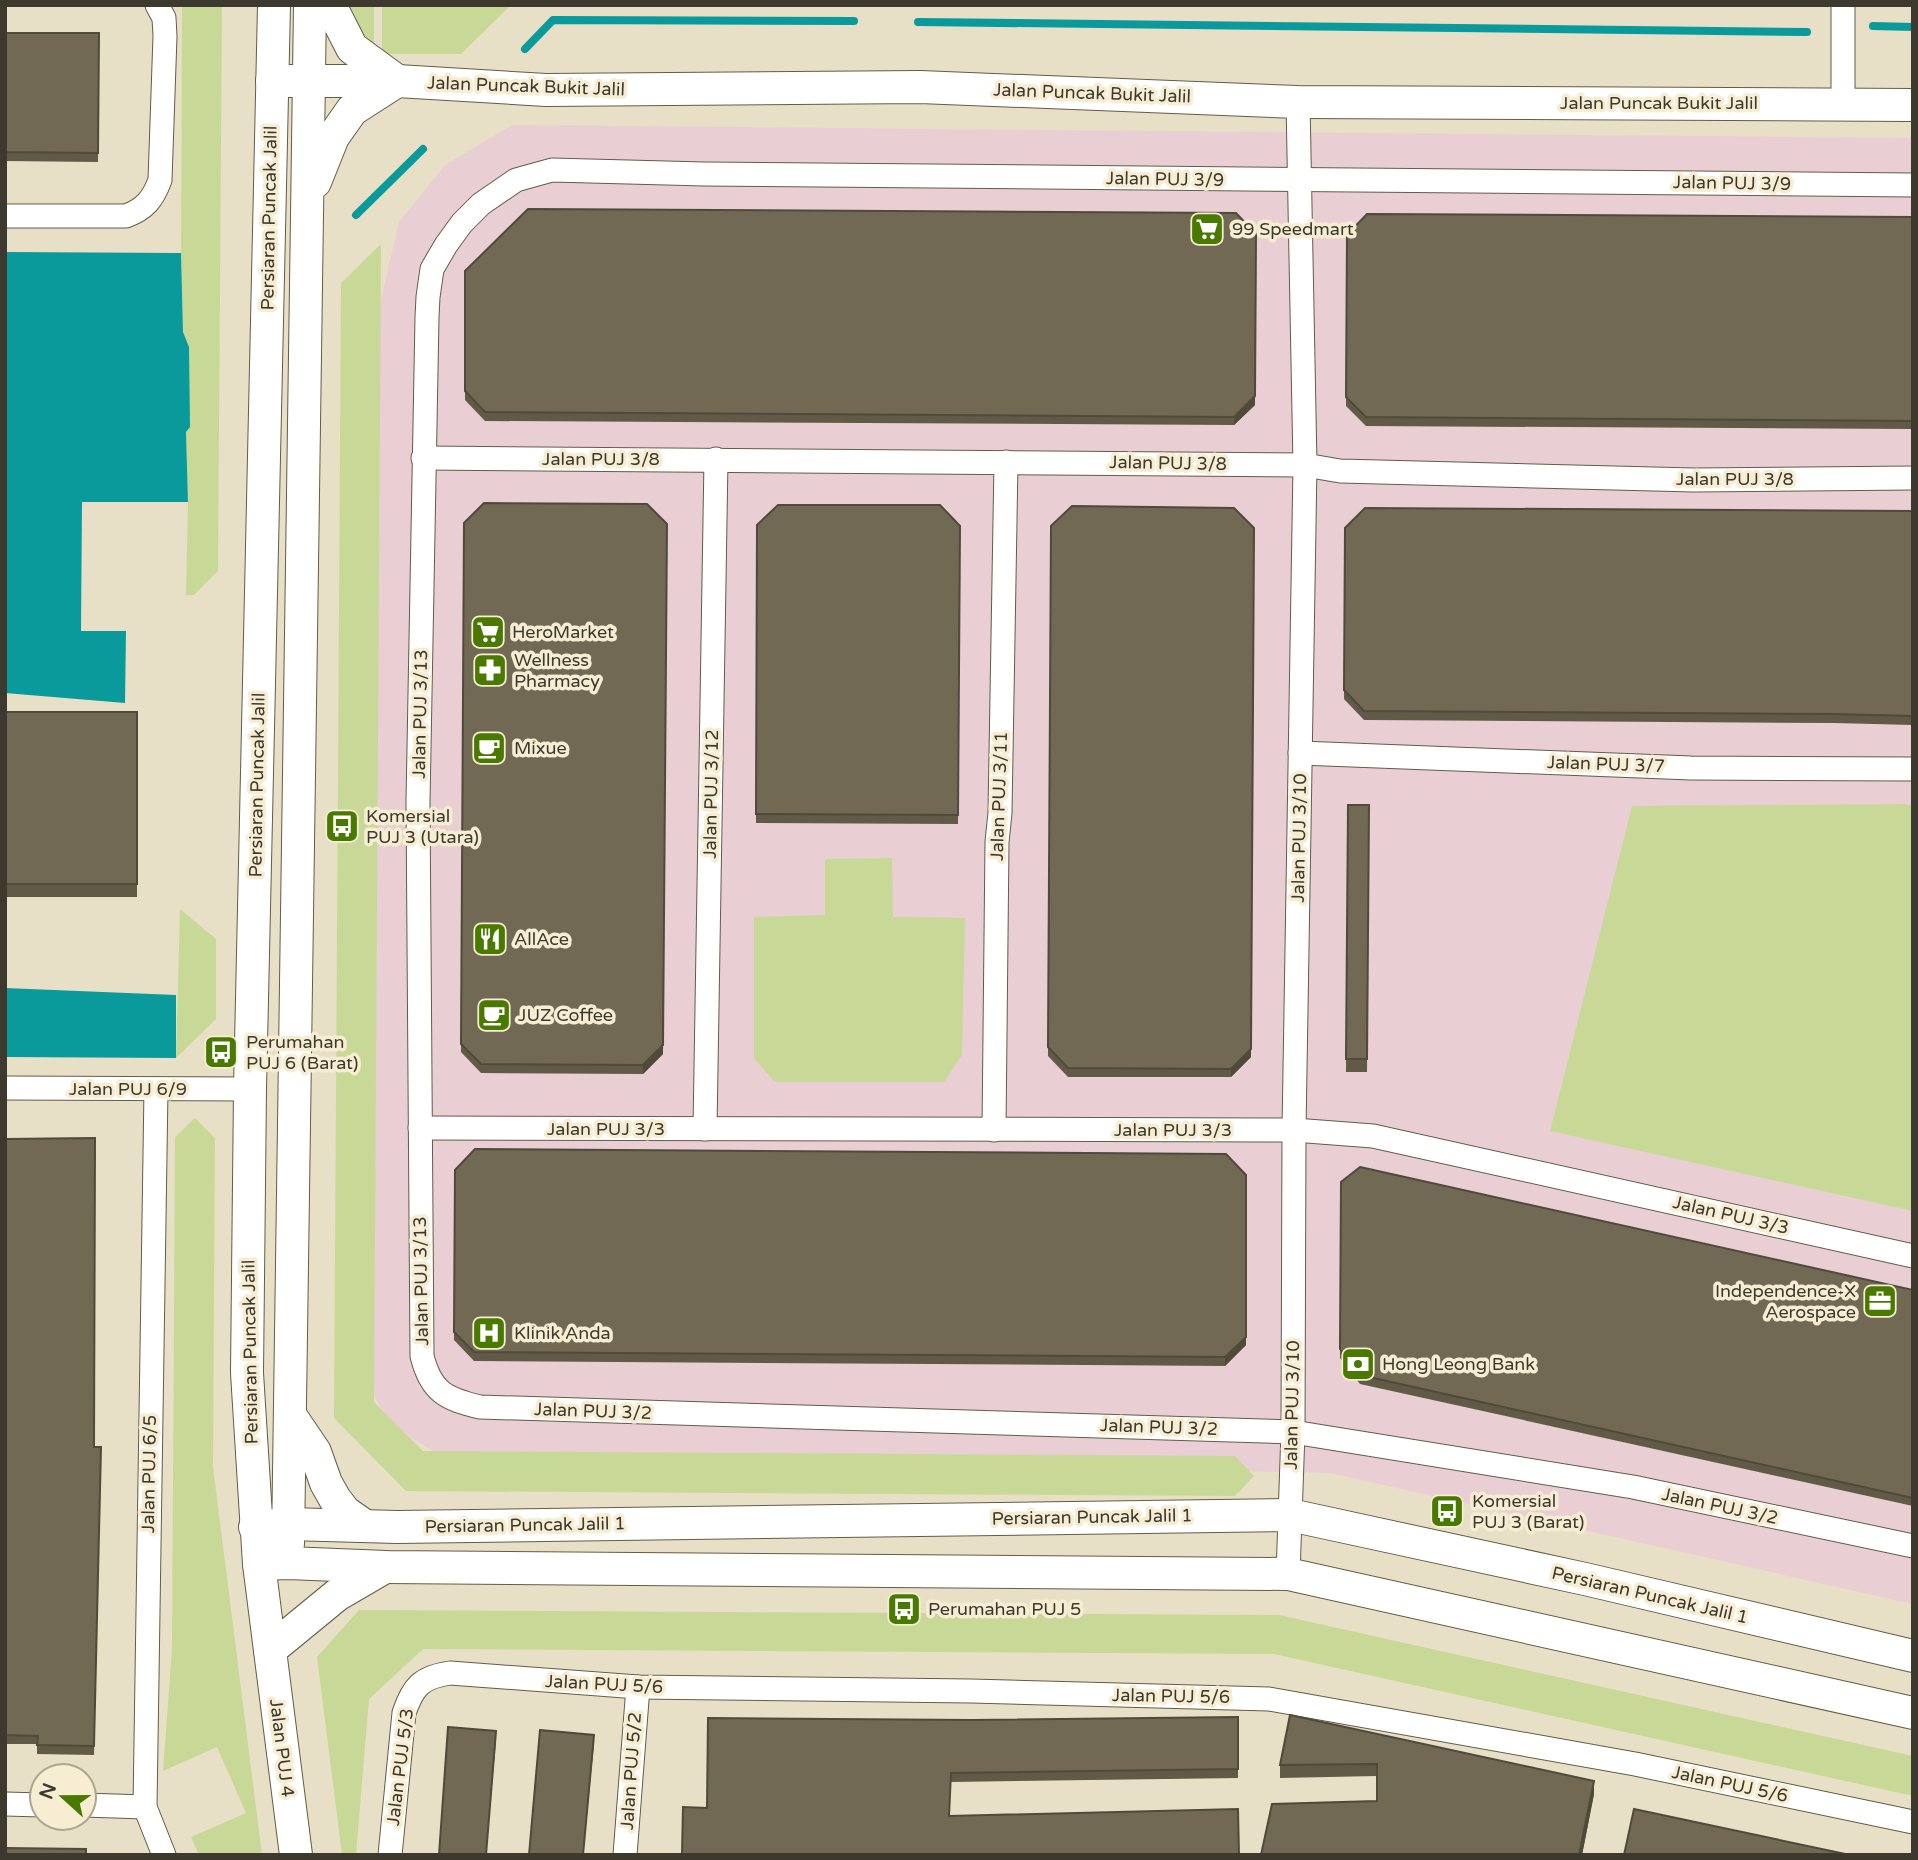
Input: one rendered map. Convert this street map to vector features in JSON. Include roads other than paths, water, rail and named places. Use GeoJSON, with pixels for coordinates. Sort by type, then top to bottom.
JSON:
{"type":"FeatureCollection","features":[{"type":"Feature","properties":{"kind":"main road","name":"Persiaran Puncak Jalil"},"geometry":{"type":"LineString","coordinates":[[273,1564],[255,1527],[247,1373],[250,1089],[274,5]]}},
{"type":"Feature","properties":{"kind":"main road"},"geometry":{"type":"LineString","coordinates":[[310,5],[288,1524],[273,1564],[1288,1574],[1913,1713]]}},
{"type":"Feature","properties":{"kind":"main road"},"geometry":{"type":"LineString","coordinates":[[308,200],[333,137],[352,110],[397,81],[352,48],[330,5]]}},
{"type":"Feature","properties":{"kind":"main road","name":"Jalan Puncak Bukit Jalil"},"geometry":{"type":"LineString","coordinates":[[272,81],[397,81],[546,90],[920,87],[1298,102],[1913,105]]}},
{"type":"Feature","properties":{"kind":"main road"},"geometry":{"type":"LineString","coordinates":[[290,1415],[315,1452],[335,1499],[345,1512],[365,1526]]}},
{"type":"Feature","properties":{"kind":"main road","name":"Persiaran Puncak Jalil 1"},"geometry":{"type":"LineString","coordinates":[[255,1527],[288,1524],[365,1526],[1290,1515],[1598,1582],[1913,1656]]}},
{"type":"Feature","properties":{"kind":"main road","name":"Jalan PUJ 4"},"geometry":{"type":"LineString","coordinates":[[273,1564],[270,1645],[296,1855]]}},
{"type":"Feature","properties":{"kind":"main road"},"geometry":{"type":"LineString","coordinates":[[270,1645],[337,1595],[386,1567]]}},
{"type":"Feature","properties":{"kind":"street"},"geometry":{"type":"LineString","coordinates":[[5,216],[126,216],[147,205],[155,194],[160,180],[165,36],[164,18],[157,5]]}},
{"type":"Feature","properties":{"kind":"street"},"geometry":{"type":"LineString","coordinates":[[1843,5],[1843,104]]}},
{"type":"Feature","properties":{"kind":"street","name":"Jalan PUJ 3/10"},"geometry":{"type":"LineString","coordinates":[[1288,1574],[1293,1432],[1294,1130],[1305,465],[1298,102]]}},
{"type":"Feature","properties":{"kind":"street","name":"Jalan PUJ 3/9"},"geometry":{"type":"LineString","coordinates":[[446,245],[462,223],[481,204],[516,180],[552,170],[1300,181],[1913,185]]}},
{"type":"Feature","properties":{"kind":"street","name":"Jalan PUJ 3/13"},"geometry":{"type":"LineString","coordinates":[[422,1356],[418,802],[424,458],[428,297],[432,270],[446,245]]}},
{"type":"Feature","properties":{"kind":"street","name":"Jalan PUJ 3/8"},"geometry":{"type":"LineString","coordinates":[[424,458],[1305,465],[1340,471],[1694,480],[1913,478]]}},
{"type":"Feature","properties":{"kind":"street","name":"Jalan PUJ 3/12"},"geometry":{"type":"LineString","coordinates":[[705,1129],[716,459]]}},
{"type":"Feature","properties":{"kind":"street","name":"Jalan PUJ 3/11"},"geometry":{"type":"LineString","coordinates":[[994,1129],[997,842],[1006,463]]}},
{"type":"Feature","properties":{"kind":"street","name":"Jalan PUJ 3/7"},"geometry":{"type":"LineString","coordinates":[[1300,753],[1691,768],[1913,769]]}},
{"type":"Feature","properties":{"kind":"street","name":"Jalan PUJ 6/9"},"geometry":{"type":"LineString","coordinates":[[5,1088],[250,1089]]}},
{"type":"Feature","properties":{"kind":"street","name":"Jalan PUJ 6/5"},"geometry":{"type":"LineString","coordinates":[[156,1089],[145,1807],[164,1855]]}},
{"type":"Feature","properties":{"kind":"street","name":"Jalan PUJ 3/3"},"geometry":{"type":"LineString","coordinates":[[419,1128],[1294,1130],[1373,1136],[1913,1256]]}},
{"type":"Feature","properties":{"kind":"street","name":"Jalan PUJ 3/2"},"geometry":{"type":"LineString","coordinates":[[422,1356],[426,1374],[439,1391],[457,1402],[480,1407],[1293,1432],[1633,1487],[1913,1546]]}},
{"type":"Feature","properties":{"kind":"street","name":"Jalan PUJ 5/6"},"geometry":{"type":"LineString","coordinates":[[420,1684],[433,1676],[450,1673],[638,1687],[971,1691],[1269,1699],[1635,1764],[1913,1822]]}},
{"type":"Feature","properties":{"kind":"street","name":"Jalan PUJ 5/3"},"geometry":{"type":"LineString","coordinates":[[390,1855],[404,1713],[409,1697],[420,1684]]}},
{"type":"Feature","properties":{"kind":"street","name":"Jalan PUJ 5/2"},"geometry":{"type":"LineString","coordinates":[[625,1855],[638,1687]]}},
{"type":"Feature","properties":{"kind":"street"},"geometry":{"type":"LineString","coordinates":[[5,1804],[28,1805]]}},
{"type":"Feature","properties":{"kind":"street"},"geometry":{"type":"LineString","coordinates":[[98,1805],[145,1807]]}},
{"type":"Feature","properties":{"kind":"water"},"geometry":{"type":"Polygon","coordinates":[[[5,252],[181,253],[183,332],[189,347],[190,427],[186,432],[188,502],[82,502],[81,631],[126,631],[125,703],[5,693],[5,252]]]}},
{"type":"Feature","properties":{"kind":"water"},"geometry":{"type":"Polygon","coordinates":[[[5,988],[176,995],[176,1058],[5,1057],[5,988]]]}},
{"type":"Feature","properties":{"kind":"waterway"},"geometry":{"type":"LineString","coordinates":[[525,49],[553,20],[854,21]]}},
{"type":"Feature","properties":{"kind":"waterway"},"geometry":{"type":"LineString","coordinates":[[918,22],[1807,32]]}},
{"type":"Feature","properties":{"kind":"waterway"},"geometry":{"type":"LineString","coordinates":[[1873,26],[1913,27]]}},
{"type":"Feature","properties":{"kind":"waterway"},"geometry":{"type":"LineString","coordinates":[[356,215],[423,149]]}},
{"type":"Feature","properties":{"kind":"place","name":"99 Speedmart"},"geometry":{"type":"Point","coordinates":[1207,229]}},
{"type":"Feature","properties":{"kind":"place","name":"HeroMarket"},"geometry":{"type":"Point","coordinates":[488,632]}},
{"type":"Feature","properties":{"kind":"place","name":"Wellness Pharmacy"},"geometry":{"type":"Point","coordinates":[490,670]}},
{"type":"Feature","properties":{"kind":"place","name":"Mixue"},"geometry":{"type":"Point","coordinates":[489,748]}},
{"type":"Feature","properties":{"kind":"place","name":"Komersial PUJ 3 (Utara)"},"geometry":{"type":"Point","coordinates":[342,826]}},
{"type":"Feature","properties":{"kind":"place","name":"AllAce"},"geometry":{"type":"Point","coordinates":[490,939]}},
{"type":"Feature","properties":{"kind":"place","name":"JUZ Coffee"},"geometry":{"type":"Point","coordinates":[494,1015]}},
{"type":"Feature","properties":{"kind":"place","name":"Perumahan PUJ 6 (Barat)"},"geometry":{"type":"Point","coordinates":[221,1052]}},
{"type":"Feature","properties":{"kind":"place","name":"Independence-X Aerospace"},"geometry":{"type":"Point","coordinates":[1880,1301]}},
{"type":"Feature","properties":{"kind":"place","name":"Klinik Anda"},"geometry":{"type":"Point","coordinates":[489,1333]}},
{"type":"Feature","properties":{"kind":"place","name":"Hong Leong Bank"},"geometry":{"type":"Point","coordinates":[1358,1364]}},
{"type":"Feature","properties":{"kind":"place","name":"Komersial PUJ 3 (Barat)"},"geometry":{"type":"Point","coordinates":[1447,1511]}},
{"type":"Feature","properties":{"kind":"place","name":"Perumahan PUJ 5"},"geometry":{"type":"Point","coordinates":[904,1609]}}]}
